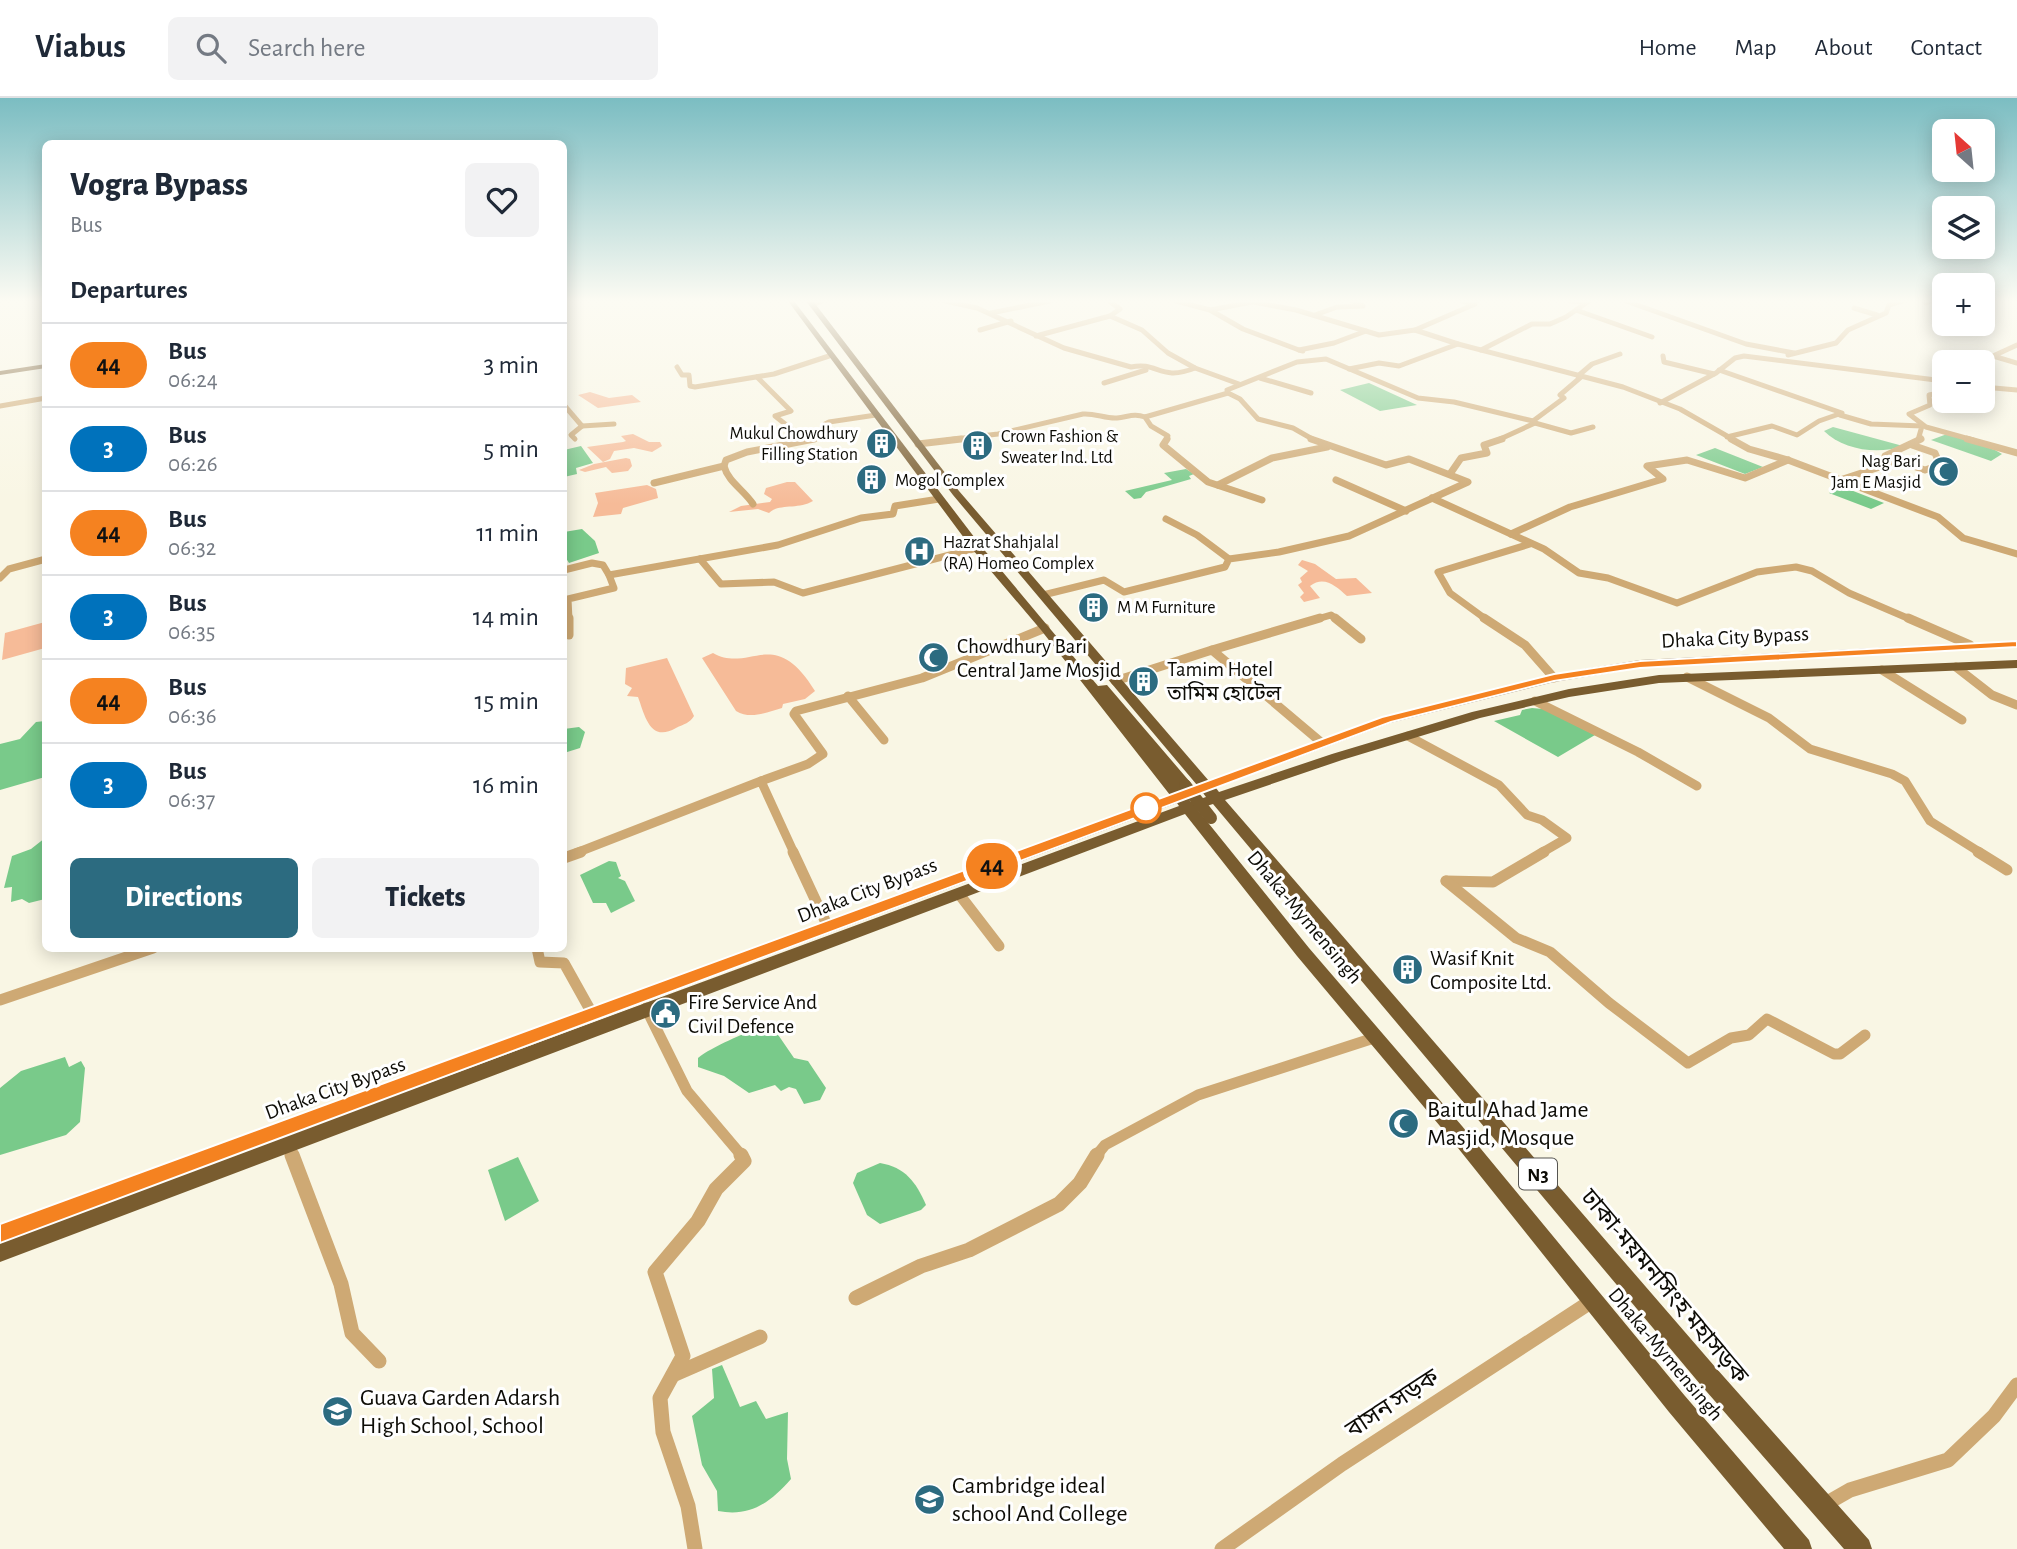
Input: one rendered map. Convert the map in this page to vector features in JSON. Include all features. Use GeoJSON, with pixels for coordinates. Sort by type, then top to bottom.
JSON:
{"type":"FeatureCollection","features":[{"type":"Feature","properties":{"kind":"highway"},"geometry":{"type":"LineString","coordinates":[[0,373],[28,369]]}},
{"type":"Feature","properties":{"kind":"highway","name":"Dhaka-Mymensingh"},"geometry":{"type":"LineString","coordinates":[[842,369],[976,548],[1183,796],[1303,952],[1377,1037],[1592,1301],[1800,1549]]}},
{"type":"Feature","properties":{"kind":"highway"},"geometry":{"type":"LineString","coordinates":[[843,369],[1183,796],[1211,818]]}},
{"type":"Feature","properties":{"kind":"highway","name":"N3"},"geometry":{"type":"LineString","coordinates":[[861,369],[918,444],[1211,792]]}},
{"type":"Feature","properties":{"kind":"highway","name":"Dhaka City Bypass"},"geometry":{"type":"LineString","coordinates":[[1211,792],[1322,743],[1398,716],[1554,678],[1640,664],[1700,659],[2017,644]]}},
{"type":"Feature","properties":{"kind":"highway","name":"Dhaka City Bypass"},"geometry":{"type":"LineString","coordinates":[[1211,792],[1535,701],[1615,685],[1687,677],[2017,664]]}},
{"type":"Feature","properties":{"kind":"highway"},"geometry":{"type":"LineString","coordinates":[[0,1252],[959,894],[1183,796],[1211,792]]}},
{"type":"Feature","properties":{"kind":"highway","name":"ঢাকা-ময়মনসিংহ মহাসড়ক"},"geometry":{"type":"LineString","coordinates":[[1211,792],[1860,1549]]}},
{"type":"Feature","properties":{"kind":"highway","name":"Dhaka City Bypass"},"geometry":{"type":"LineString","coordinates":[[0,1234],[1183,796]]}},
{"type":"Feature","properties":{"kind":"street"},"geometry":{"type":"LineString","coordinates":[[678,369],[682,375],[689,375],[692,387],[757,377],[777,369]]}},
{"type":"Feature","properties":{"kind":"street"},"geometry":{"type":"LineString","coordinates":[[1104,383],[1150,369],[1175,376],[1193,369]]}},
{"type":"Feature","properties":{"kind":"street"},"geometry":{"type":"LineString","coordinates":[[1197,369],[1239,384]]}},
{"type":"Feature","properties":{"kind":"street"},"geometry":{"type":"LineString","coordinates":[[1228,393],[1227,390],[1239,384],[1281,369]]}},
{"type":"Feature","properties":{"kind":"street"},"geometry":{"type":"LineString","coordinates":[[1349,369],[1418,398],[1454,402],[1571,433],[1593,427]]}},
{"type":"Feature","properties":{"kind":"street"},"geometry":{"type":"LineString","coordinates":[[1551,369],[1623,387],[1680,409],[1749,449],[1788,460],[1938,517],[1963,537],[2017,554]]}},
{"type":"Feature","properties":{"kind":"street"},"geometry":{"type":"LineString","coordinates":[[1450,474],[1455,471],[1461,458],[1487,453],[1484,445],[1499,442],[1534,422],[1564,398],[1560,395],[1587,369]]}},
{"type":"Feature","properties":{"kind":"street"},"geometry":{"type":"LineString","coordinates":[[1699,369],[1842,413],[1840,415]]}},
{"type":"Feature","properties":{"kind":"street"},"geometry":{"type":"LineString","coordinates":[[1660,402],[1720,369]]}},
{"type":"Feature","properties":{"kind":"street"},"geometry":{"type":"LineString","coordinates":[[1851,369],[1932,379]]}},
{"type":"Feature","properties":{"kind":"street"},"geometry":{"type":"LineString","coordinates":[[757,377],[792,411],[775,416],[804,439]]}},
{"type":"Feature","properties":{"kind":"street"},"geometry":{"type":"LineString","coordinates":[[1260,378],[1279,384],[1288,383],[1311,393]]}},
{"type":"Feature","properties":{"kind":"street"},"geometry":{"type":"LineString","coordinates":[[2017,381],[2014,390],[2017,396]]}},
{"type":"Feature","properties":{"kind":"street"},"geometry":{"type":"LineString","coordinates":[[1995,388],[2014,390]]}},
{"type":"Feature","properties":{"kind":"street"},"geometry":{"type":"LineString","coordinates":[[918,444],[998,434],[1083,414],[1094,413],[1114,419],[1136,414],[1145,417],[1228,393],[1240,398],[1258,419],[1293,428],[1327,447],[1386,465],[1409,459],[1468,483],[1406,511],[1380,519],[1349,536],[1279,552],[1229,559],[1197,535],[1166,519]]}},
{"type":"Feature","properties":{"kind":"street"},"geometry":{"type":"LineString","coordinates":[[1912,445],[1935,453],[1940,465],[1925,470],[1885,456],[1922,439],[1922,421],[1910,413],[1930,405],[1928,395],[1932,394]]}},
{"type":"Feature","properties":{"kind":"street"},"geometry":{"type":"LineString","coordinates":[[0,406],[42,399]]}},
{"type":"Feature","properties":{"kind":"street"},"geometry":{"type":"LineString","coordinates":[[567,408],[582,426]]}},
{"type":"Feature","properties":{"kind":"street"},"geometry":{"type":"LineString","coordinates":[[753,504],[746,492],[727,477],[724,466],[726,460],[747,452],[832,435],[825,424],[829,422],[876,415]]}},
{"type":"Feature","properties":{"kind":"street"},"geometry":{"type":"LineString","coordinates":[[1727,437],[1772,426],[1797,435],[1819,421],[1840,415],[1871,424],[1922,425],[2017,453]]}},
{"type":"Feature","properties":{"kind":"street"},"geometry":{"type":"LineString","coordinates":[[1145,417],[1151,426],[1168,436],[1165,447],[1199,476],[1262,500]]}},
{"type":"Feature","properties":{"kind":"street"},"geometry":{"type":"LineString","coordinates":[[575,439],[571,434],[582,426],[614,424]]}},
{"type":"Feature","properties":{"kind":"street"},"geometry":{"type":"LineString","coordinates":[[1218,485],[1272,458],[1327,447]]}},
{"type":"Feature","properties":{"kind":"street"},"geometry":{"type":"LineString","coordinates":[[1511,534],[1570,507],[1663,479],[1647,466],[1687,460],[1745,478],[1788,460]]}},
{"type":"Feature","properties":{"kind":"street"},"geometry":{"type":"LineString","coordinates":[[1840,480],[1898,461]]}},
{"type":"Feature","properties":{"kind":"street"},"geometry":{"type":"LineString","coordinates":[[653,483],[724,466]]}},
{"type":"Feature","properties":{"kind":"street"},"geometry":{"type":"LineString","coordinates":[[1336,480],[1406,511]]}},
{"type":"Feature","properties":{"kind":"street"},"geometry":{"type":"LineString","coordinates":[[1432,498],[1511,534],[1579,573],[1608,578],[1677,603],[1757,572],[1778,568],[1811,570],[1849,593],[1970,645]]}},
{"type":"Feature","properties":{"kind":"street"},"geometry":{"type":"LineString","coordinates":[[609,575],[778,545],[861,518],[893,514],[895,506],[939,499]]}},
{"type":"Feature","properties":{"kind":"street"},"geometry":{"type":"LineString","coordinates":[[1530,544],[1507,552],[1475,557],[1437,572],[1437,576],[1448,591],[1527,646],[1554,678]]}},
{"type":"Feature","properties":{"kind":"street"},"geometry":{"type":"LineString","coordinates":[[700,559],[721,584],[774,582],[803,593],[976,548]]}},
{"type":"Feature","properties":{"kind":"street"},"geometry":{"type":"LineString","coordinates":[[1043,595],[1104,580],[1124,592],[1225,567],[1229,559]]}},
{"type":"Feature","properties":{"kind":"street"},"geometry":{"type":"LineString","coordinates":[[0,578],[9,569],[42,560]]}},
{"type":"Feature","properties":{"kind":"street"},"geometry":{"type":"LineString","coordinates":[[567,569],[592,564],[604,565],[614,588],[568,599],[569,635]]}},
{"type":"Feature","properties":{"kind":"street"},"geometry":{"type":"LineString","coordinates":[[1115,681],[1331,615],[1361,639]]}},
{"type":"Feature","properties":{"kind":"street"},"geometry":{"type":"LineString","coordinates":[[567,857],[808,764],[823,754],[794,714],[796,710],[922,678],[1045,628]]}},
{"type":"Feature","properties":{"kind":"street"},"geometry":{"type":"LineString","coordinates":[[1212,650],[1322,743]]}},
{"type":"Feature","properties":{"kind":"street"},"geometry":{"type":"LineString","coordinates":[[1956,667],[1992,695],[2017,705]]}},
{"type":"Feature","properties":{"kind":"street"},"geometry":{"type":"LineString","coordinates":[[1882,670],[1962,720]]}},
{"type":"Feature","properties":{"kind":"street"},"geometry":{"type":"LineString","coordinates":[[1687,677],[1769,718],[1810,749],[1892,774],[1905,781],[1930,821],[2007,870]]}},
{"type":"Feature","properties":{"kind":"street"},"geometry":{"type":"LineString","coordinates":[[848,696],[884,740]]}},
{"type":"Feature","properties":{"kind":"street"},"geometry":{"type":"LineString","coordinates":[[1535,701],[1638,752],[1697,786]]}},
{"type":"Feature","properties":{"kind":"street"},"geometry":{"type":"LineString","coordinates":[[1408,736],[1499,785],[1527,815],[1542,820],[1567,838],[1493,882],[1446,881],[1516,938],[1550,952],[1619,1011],[1688,1063],[1731,1038],[1749,1035],[1767,1019],[1834,1054],[1840,1054],[1865,1035]]}},
{"type":"Feature","properties":{"kind":"street"},"geometry":{"type":"LineString","coordinates":[[761,781],[828,927]]}},
{"type":"Feature","properties":{"kind":"street"},"geometry":{"type":"LineString","coordinates":[[959,894],[999,946]]}},
{"type":"Feature","properties":{"kind":"street"},"geometry":{"type":"LineString","coordinates":[[0,1000],[141,952]]}},
{"type":"Feature","properties":{"kind":"street"},"geometry":{"type":"LineString","coordinates":[[538,952],[541,962],[564,963],[593,1014]]}},
{"type":"Feature","properties":{"kind":"street"},"geometry":{"type":"LineString","coordinates":[[646,1009],[678,1075],[705,1116],[738,1146],[744,1161],[716,1188],[698,1221],[655,1272],[682,1356],[660,1398],[663,1432],[688,1506],[695,1549]]}},
{"type":"Feature","properties":{"kind":"street"},"geometry":{"type":"LineString","coordinates":[[856,1298],[921,1266],[970,1250],[1059,1204],[1080,1183],[1091,1161],[1105,1145],[1198,1095],[1377,1037]]}},
{"type":"Feature","properties":{"kind":"street"},"geometry":{"type":"LineString","coordinates":[[288,1143],[337,1270],[352,1333],[379,1361]]}},
{"type":"Feature","properties":{"kind":"street","name":"বাসন সড়ক"},"geometry":{"type":"LineString","coordinates":[[1222,1549],[1342,1464],[1592,1301]]}},
{"type":"Feature","properties":{"kind":"street"},"geometry":{"type":"LineString","coordinates":[[673,1375],[760,1337]]}},
{"type":"Feature","properties":{"kind":"street"},"geometry":{"type":"LineString","coordinates":[[1821,1506],[1850,1490],[1948,1460],[1994,1416],[2017,1385]]}},
{"type":"Feature","properties":{"kind":"shaded area"},"geometry":{"type":"Polygon","coordinates":[[[1369,383],[1417,405],[1380,411],[1340,390],[1369,383]]]}},
{"type":"Feature","properties":{"kind":"shaded area"},"geometry":{"type":"Polygon","coordinates":[[[590,392],[609,398],[632,395],[641,402],[598,408],[578,395],[590,392]]]}},
{"type":"Feature","properties":{"kind":"shaded area"},"geometry":{"type":"Polygon","coordinates":[[[1833,427],[1903,446],[1883,450],[1861,449],[1841,443],[1824,431],[1833,427]]]}},
{"type":"Feature","properties":{"kind":"shaded area"},"geometry":{"type":"Polygon","coordinates":[[[633,434],[649,442],[660,442],[662,446],[652,452],[634,448],[614,451],[610,459],[603,462],[587,447],[623,442],[626,441],[621,436],[633,434]]]}},
{"type":"Feature","properties":{"kind":"shaded area"},"geometry":{"type":"Polygon","coordinates":[[[1947,434],[2002,454],[1991,461],[1931,440],[1947,434]]]}},
{"type":"Feature","properties":{"kind":"shaded area"},"geometry":{"type":"Polygon","coordinates":[[[581,446],[593,463],[576,468],[577,474],[567,476],[567,449],[581,446]]]}},
{"type":"Feature","properties":{"kind":"shaded area"},"geometry":{"type":"Polygon","coordinates":[[[1715,448],[1763,467],[1745,474],[1696,455],[1715,448]]]}},
{"type":"Feature","properties":{"kind":"shaded area"},"geometry":{"type":"Polygon","coordinates":[[[630,459],[632,466],[628,471],[612,473],[606,467],[585,472],[579,470],[594,464],[630,459]]]}},
{"type":"Feature","properties":{"kind":"shaded area"},"geometry":{"type":"Polygon","coordinates":[[[1186,469],[1194,474],[1189,476],[1191,479],[1146,492],[1141,498],[1134,499],[1125,491],[1172,480],[1164,473],[1186,469]]]}},
{"type":"Feature","properties":{"kind":"shaded area"},"geometry":{"type":"Polygon","coordinates":[[[795,482],[813,501],[778,508],[769,513],[758,509],[729,512],[741,506],[770,502],[772,499],[764,494],[766,488],[795,482]]]}},
{"type":"Feature","properties":{"kind":"shaded area"},"geometry":{"type":"Polygon","coordinates":[[[647,485],[656,489],[658,498],[623,508],[621,514],[593,517],[598,503],[595,493],[647,485]]]}},
{"type":"Feature","properties":{"kind":"shaded area"},"geometry":{"type":"Polygon","coordinates":[[[1843,487],[1884,503],[1871,509],[1829,493],[1843,487]]]}},
{"type":"Feature","properties":{"kind":"shaded area"},"geometry":{"type":"Polygon","coordinates":[[[582,529],[595,541],[599,553],[569,563],[567,532],[582,529]]]}},
{"type":"Feature","properties":{"kind":"shaded area"},"geometry":{"type":"Polygon","coordinates":[[[1302,560],[1315,564],[1336,579],[1356,578],[1372,593],[1347,596],[1334,586],[1320,582],[1310,586],[1320,598],[1304,602],[1300,597],[1304,593],[1298,585],[1302,582],[1300,578],[1308,571],[1298,565],[1302,560]]]}},
{"type":"Feature","properties":{"kind":"shaded area"},"geometry":{"type":"Polygon","coordinates":[[[42,623],[42,649],[2,660],[5,633],[42,623]]]}},
{"type":"Feature","properties":{"kind":"shaded area"},"geometry":{"type":"Polygon","coordinates":[[[713,653],[726,658],[774,655],[787,660],[800,671],[815,691],[805,699],[783,704],[782,708],[759,714],[742,714],[736,711],[702,658],[713,653]]]}},
{"type":"Feature","properties":{"kind":"shaded area"},"geometry":{"type":"Polygon","coordinates":[[[667,658],[694,716],[667,732],[660,732],[650,725],[638,697],[627,696],[632,688],[625,684],[626,668],[667,658]]]}},
{"type":"Feature","properties":{"kind":"shaded area"},"geometry":{"type":"Polygon","coordinates":[[[1543,709],[1595,735],[1558,757],[1494,721],[1520,715],[1522,710],[1543,709]]]}},
{"type":"Feature","properties":{"kind":"shaded area"},"geometry":{"type":"Polygon","coordinates":[[[42,721],[42,778],[0,790],[0,744],[20,739],[36,722],[42,721]]]}},
{"type":"Feature","properties":{"kind":"shaded area"},"geometry":{"type":"Polygon","coordinates":[[[579,727],[585,732],[580,748],[567,752],[567,729],[579,727]]]}},
{"type":"Feature","properties":{"kind":"shaded area"},"geometry":{"type":"Polygon","coordinates":[[[42,840],[42,900],[29,903],[22,899],[11,902],[12,887],[4,888],[12,856],[31,849],[42,840]]]}},
{"type":"Feature","properties":{"kind":"shaded area"},"geometry":{"type":"Polygon","coordinates":[[[609,861],[616,862],[621,876],[618,878],[625,881],[635,901],[611,913],[606,903],[593,903],[580,875],[609,861]]]}},
{"type":"Feature","properties":{"kind":"shaded area"},"geometry":{"type":"Polygon","coordinates":[[[770,1023],[794,1058],[808,1061],[826,1088],[820,1100],[804,1104],[796,1089],[789,1087],[781,1091],[775,1085],[749,1093],[724,1076],[698,1067],[698,1058],[705,1053],[770,1023]]]}},
{"type":"Feature","properties":{"kind":"shaded area"},"geometry":{"type":"Polygon","coordinates":[[[65,1057],[69,1067],[81,1061],[85,1068],[80,1122],[66,1135],[0,1155],[0,1088],[21,1071],[65,1057]]]}},
{"type":"Feature","properties":{"kind":"shaded area"},"geometry":{"type":"Polygon","coordinates":[[[518,1157],[539,1201],[505,1221],[488,1170],[518,1157]]]}},
{"type":"Feature","properties":{"kind":"shaded area"},"geometry":{"type":"Polygon","coordinates":[[[880,1163],[896,1168],[909,1177],[926,1205],[921,1210],[880,1224],[867,1215],[853,1183],[857,1173],[880,1163]]]}},
{"type":"Feature","properties":{"kind":"shaded area"},"geometry":{"type":"Polygon","coordinates":[[[722,1365],[740,1407],[756,1401],[766,1419],[788,1412],[787,1459],[791,1479],[767,1501],[740,1512],[718,1511],[717,1491],[702,1465],[692,1416],[714,1398],[712,1369],[722,1365]]]}},
{"type":"Feature","properties":{"kind":"bus line","name":"44"},"geometry":{"type":"LineString","coordinates":[[0,1234],[1386,720],[1469,697],[1554,678],[1640,664],[2017,644]]}},
{"type":"Feature","properties":{"kind":"place","name":"Mukul Chowdhury Filling Station"},"geometry":{"type":"Point","coordinates":[881,443]}},
{"type":"Feature","properties":{"kind":"place","name":"Crown Fashion & Sweater Ind. Ltd"},"geometry":{"type":"Point","coordinates":[978,446]}},
{"type":"Feature","properties":{"kind":"place","name":"Nag Bari Jam E Masjid"},"geometry":{"type":"Point","coordinates":[1944,471]}},
{"type":"Feature","properties":{"kind":"place","name":"Mogol Complex"},"geometry":{"type":"Point","coordinates":[872,480]}},
{"type":"Feature","properties":{"kind":"place","name":"Hazrat Shahjalal (RA) Homeo Complex"},"geometry":{"type":"Point","coordinates":[920,552]}},
{"type":"Feature","properties":{"kind":"place","name":"M M Furniture"},"geometry":{"type":"Point","coordinates":[1094,607]}},
{"type":"Feature","properties":{"kind":"place","name":"Chowdhury Bari Central Jame Mosjid"},"geometry":{"type":"Point","coordinates":[934,658]}},
{"type":"Feature","properties":{"kind":"place","name":"Tamim Hotel তামিম হোটেল"},"geometry":{"type":"Point","coordinates":[1144,681]}},
{"type":"Feature","properties":{"kind":"place","name":"Wasif Knit Composite Ltd."},"geometry":{"type":"Point","coordinates":[1407,970]}},
{"type":"Feature","properties":{"kind":"place","name":"Fire Service And Civil Defence"},"geometry":{"type":"Point","coordinates":[665,1014]}},
{"type":"Feature","properties":{"kind":"place","name":"Baitul Ahad Jame Masjid, Mosque"},"geometry":{"type":"Point","coordinates":[1404,1123]}},
{"type":"Feature","properties":{"kind":"place","name":"Guava Garden Adarsh High School, School"},"geometry":{"type":"Point","coordinates":[337,1411]}},
{"type":"Feature","properties":{"kind":"place","name":"Cambridge ideal school And College"},"geometry":{"type":"Point","coordinates":[929,1499]}}]}
